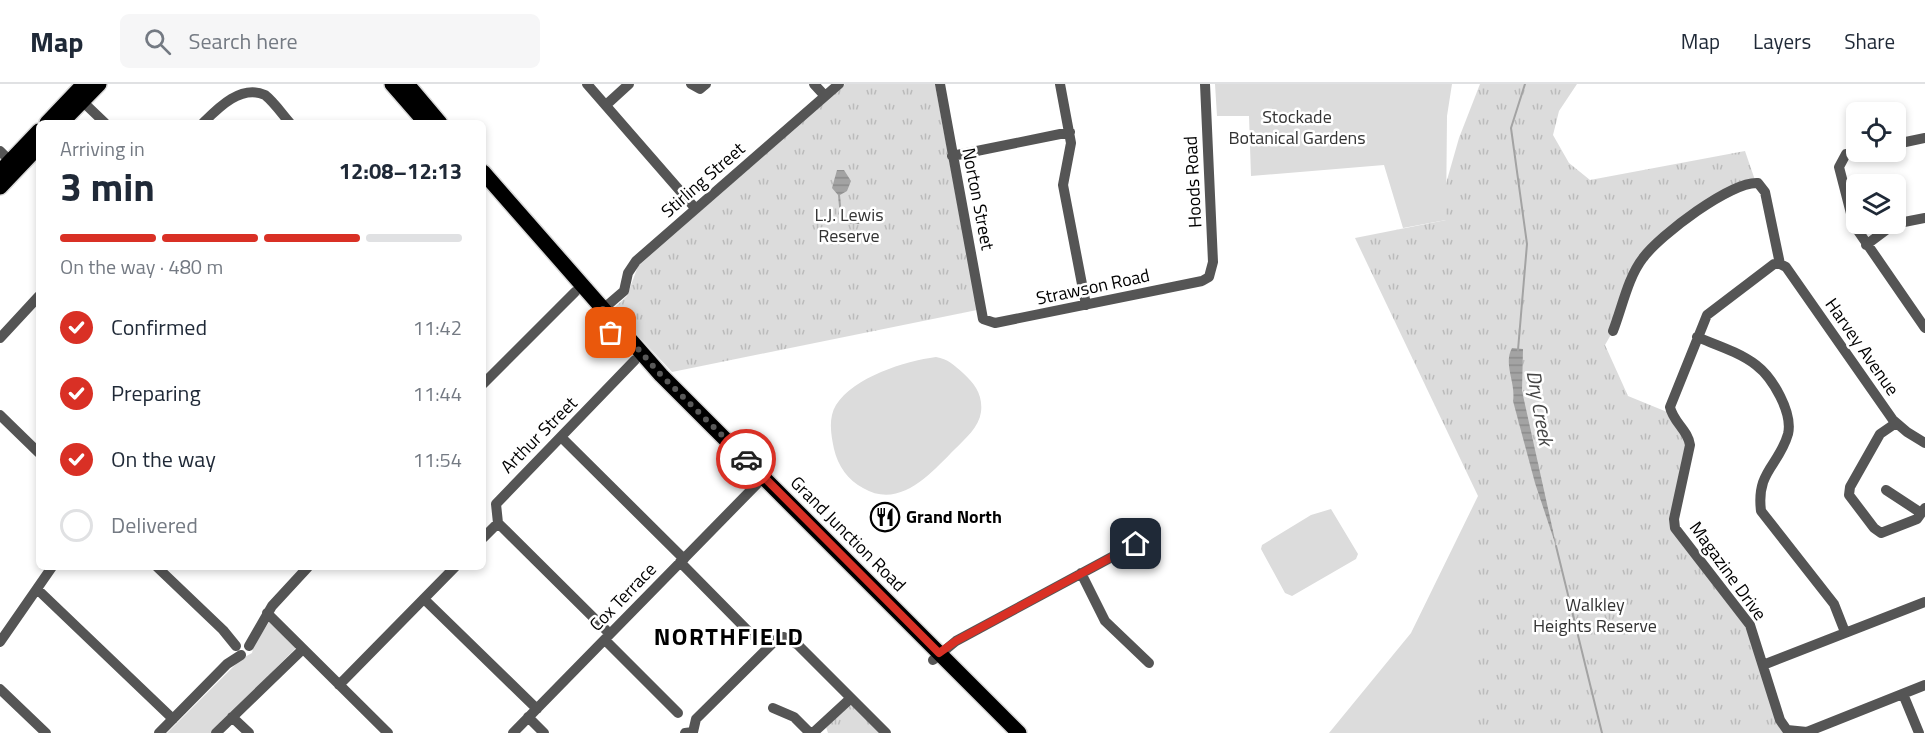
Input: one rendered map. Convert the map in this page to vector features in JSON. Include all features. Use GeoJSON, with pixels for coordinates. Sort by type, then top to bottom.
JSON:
{"type":"FeatureCollection","features":[{"type":"Feature","properties":{"kind":"highway"},"geometry":{"type":"LineString","coordinates":[[50,120],[80,93],[99,84]]}},
{"type":"Feature","properties":{"kind":"highway"},"geometry":{"type":"LineString","coordinates":[[392,84],[423,120]]}},
{"type":"Feature","properties":{"kind":"highway"},"geometry":{"type":"LineString","coordinates":[[406,84],[437,120]]}},
{"type":"Feature","properties":{"kind":"highway"},"geometry":{"type":"LineString","coordinates":[[63,120],[80,93]]}},
{"type":"Feature","properties":{"kind":"highway"},"geometry":{"type":"LineString","coordinates":[[5,169],[36,135]]}},
{"type":"Feature","properties":{"kind":"highway"},"geometry":{"type":"LineString","coordinates":[[5,169],[36,148]]}},
{"type":"Feature","properties":{"kind":"highway","name":"Grand Junction Road"},"geometry":{"type":"LineString","coordinates":[[486,176],[575,291],[600,313],[635,360],[761,481],[936,656],[1019,733]]}},
{"type":"Feature","properties":{"kind":"highway","name":"Grand Junction Road"},"geometry":{"type":"LineString","coordinates":[[486,190],[761,481]]}},
{"type":"Feature","properties":{"kind":"highway","name":"Grand Junction Road"},"geometry":{"type":"LineString","coordinates":[[936,656],[1005,733]]}},
{"type":"Feature","properties":{"kind":"street"},"geometry":{"type":"LineString","coordinates":[[587,84],[695,208]]}},
{"type":"Feature","properties":{"kind":"street"},"geometry":{"type":"LineString","coordinates":[[606,105],[629,84]]}},
{"type":"Feature","properties":{"kind":"street"},"geometry":{"type":"LineString","coordinates":[[690,84],[700,89],[706,84]]}},
{"type":"Feature","properties":{"kind":"street"},"geometry":{"type":"LineString","coordinates":[[814,84],[825,96]]}},
{"type":"Feature","properties":{"kind":"street","name":"Stirling Street"},"geometry":{"type":"LineString","coordinates":[[600,313],[624,291],[628,273],[636,261],[839,84]]}},
{"type":"Feature","properties":{"kind":"street","name":"Norton Street"},"geometry":{"type":"LineString","coordinates":[[940,84],[983,319]]}},
{"type":"Feature","properties":{"kind":"street"},"geometry":{"type":"LineString","coordinates":[[1060,84],[1070,132],[1071,151],[1063,185],[1086,305]]}},
{"type":"Feature","properties":{"kind":"street","name":"Hoods Road"},"geometry":{"type":"LineString","coordinates":[[1205,84],[1213,262],[1209,278]]}},
{"type":"Feature","properties":{"kind":"street"},"geometry":{"type":"LineString","coordinates":[[206,120],[230,96],[245,88],[264,93],[287,120]]}},
{"type":"Feature","properties":{"kind":"street"},"geometry":{"type":"LineString","coordinates":[[80,93],[102,120]]}},
{"type":"Feature","properties":{"kind":"street"},"geometry":{"type":"LineString","coordinates":[[952,156],[1070,132]]}},
{"type":"Feature","properties":{"kind":"street"},"geometry":{"type":"LineString","coordinates":[[1906,142],[1925,138]]}},
{"type":"Feature","properties":{"kind":"street"},"geometry":{"type":"LineString","coordinates":[[1846,154],[1839,167],[1854,225],[1925,328]]}},
{"type":"Feature","properties":{"kind":"street"},"geometry":{"type":"LineString","coordinates":[[1614,331],[1643,258],[1671,230],[1700,209],[1749,182],[1758,183],[1765,192],[1780,264]]}},
{"type":"Feature","properties":{"kind":"street"},"geometry":{"type":"LineString","coordinates":[[1866,245],[1894,224],[1925,218]]}},
{"type":"Feature","properties":{"kind":"street","name":"Magazine Drive"},"geometry":{"type":"LineString","coordinates":[[1780,264],[1774,264],[1715,307],[1704,320],[1697,337],[1670,407],[1672,414],[1689,438],[1690,445],[1674,525],[1750,625],[1780,720],[1787,730],[1807,732],[1903,694]]}},
{"type":"Feature","properties":{"kind":"street","name":"Harvey Avenue"},"geometry":{"type":"LineString","coordinates":[[1780,264],[1786,267],[1896,423],[1925,443]]}},
{"type":"Feature","properties":{"kind":"street","name":"Strawson Road"},"geometry":{"type":"LineString","coordinates":[[983,319],[996,323],[1209,278]]}},
{"type":"Feature","properties":{"kind":"street"},"geometry":{"type":"LineString","coordinates":[[486,381],[575,291]]}},
{"type":"Feature","properties":{"kind":"street"},"geometry":{"type":"LineString","coordinates":[[1,334],[36,299]]}},
{"type":"Feature","properties":{"kind":"street"},"geometry":{"type":"LineString","coordinates":[[1697,337],[1742,356],[1758,367],[1783,400],[1788,417],[1788,435],[1762,481],[1759,494],[1761,511],[1834,604],[1845,632]]}},
{"type":"Feature","properties":{"kind":"street","name":"Arthur Street"},"geometry":{"type":"LineString","coordinates":[[498,523],[496,504],[635,360]]}},
{"type":"Feature","properties":{"kind":"street"},"geometry":{"type":"LineString","coordinates":[[0,415],[35,449]]}},
{"type":"Feature","properties":{"kind":"street"},"geometry":{"type":"LineString","coordinates":[[1886,490],[1923,510],[1917,519],[1881,532],[1874,528],[1849,495],[1850,487],[1880,434],[1896,423]]}},
{"type":"Feature","properties":{"kind":"street"},"geometry":{"type":"LineString","coordinates":[[561,437],[752,635]]}},
{"type":"Feature","properties":{"kind":"street","name":"Cox Terrace"},"geometry":{"type":"LineString","coordinates":[[513,733],[761,481]]}},
{"type":"Feature","properties":{"kind":"street"},"geometry":{"type":"LineString","coordinates":[[486,535],[498,523],[678,713]]}},
{"type":"Feature","properties":{"kind":"street"},"geometry":{"type":"LineString","coordinates":[[936,656],[956,641],[1136,544]]}},
{"type":"Feature","properties":{"kind":"street"},"geometry":{"type":"LineString","coordinates":[[0,642],[50,570]]}},
{"type":"Feature","properties":{"kind":"street"},"geometry":{"type":"LineString","coordinates":[[161,570],[241,647]]}},
{"type":"Feature","properties":{"kind":"street"},"geometry":{"type":"LineString","coordinates":[[159,733],[227,664],[258,629],[267,613],[305,570]]}},
{"type":"Feature","properties":{"kind":"street"},"geometry":{"type":"LineString","coordinates":[[339,685],[452,570]]}},
{"type":"Feature","properties":{"kind":"street"},"geometry":{"type":"LineString","coordinates":[[1081,573],[1105,621],[1149,663]]}},
{"type":"Feature","properties":{"kind":"street"},"geometry":{"type":"LineString","coordinates":[[38,589],[173,719]]}},
{"type":"Feature","properties":{"kind":"street"},"geometry":{"type":"LineString","coordinates":[[424,599],[532,713],[544,733]]}},
{"type":"Feature","properties":{"kind":"street"},"geometry":{"type":"LineString","coordinates":[[1763,665],[1925,602]]}},
{"type":"Feature","properties":{"kind":"street"},"geometry":{"type":"LineString","coordinates":[[267,613],[388,733]]}},
{"type":"Feature","properties":{"kind":"street"},"geometry":{"type":"LineString","coordinates":[[685,733],[694,733],[696,719],[778,638],[784,637],[798,645],[886,733]]}},
{"type":"Feature","properties":{"kind":"street"},"geometry":{"type":"LineString","coordinates":[[216,733],[303,649]]}},
{"type":"Feature","properties":{"kind":"street"},"geometry":{"type":"LineString","coordinates":[[1919,733],[1903,694],[1925,685]]}},
{"type":"Feature","properties":{"kind":"street"},"geometry":{"type":"LineString","coordinates":[[0,689],[46,733]]}},
{"type":"Feature","properties":{"kind":"street"},"geometry":{"type":"LineString","coordinates":[[773,708],[794,717],[811,733],[851,698]]}},
{"type":"Feature","properties":{"kind":"street"},"geometry":{"type":"LineString","coordinates":[[232,717],[249,733]]}},
{"type":"Feature","properties":{"kind":"green space","name":"L.J. Lewis Reserve"},"geometry":{"type":"Polygon","coordinates":[[[845,84],[935,84],[977,310],[672,372],[613,309],[627,296],[638,266],[845,84]]]}},
{"type":"Feature","properties":{"kind":"green space","name":"Stockade Botanical Gardens"},"geometry":{"type":"Polygon","coordinates":[[[1215,84],[1452,84],[1447,116],[1446,220],[1403,228],[1384,165],[1251,176],[1249,116],[1217,116],[1215,84]]]}},
{"type":"Feature","properties":{"kind":"green space","name":"Walkley Heights Reserve"},"geometry":{"type":"Polygon","coordinates":[[[1480,84],[1577,84],[1559,111],[1553,135],[1569,163],[1590,180],[1745,151],[1756,183],[1678,224],[1636,270],[1613,331],[1605,345],[1628,396],[1672,414],[1690,442],[1674,525],[1750,625],[1790,733],[1478,733],[1478,496],[1355,238],[1446,220],[1445,187],[1459,138],[1480,84]]]}},
{"type":"Feature","properties":{"kind":"green space"},"geometry":{"type":"Polygon","coordinates":[[[936,357],[954,365],[974,386],[981,406],[978,423],[946,458],[914,486],[890,495],[877,494],[863,488],[848,477],[836,455],[831,427],[833,410],[844,395],[867,379],[910,362],[936,357]]]}},
{"type":"Feature","properties":{"kind":"green space"},"geometry":{"type":"Polygon","coordinates":[[[1478,496],[1478,733],[1329,733],[1411,633],[1478,496]]]}},
{"type":"Feature","properties":{"kind":"green space"},"geometry":{"type":"Polygon","coordinates":[[[1331,509],[1358,554],[1356,559],[1292,596],[1285,593],[1261,549],[1262,545],[1311,515],[1331,509]]]}},
{"type":"Feature","properties":{"kind":"green space"},"geometry":{"type":"Polygon","coordinates":[[[269,622],[296,646],[295,649],[211,733],[167,733],[241,659],[252,653],[254,645],[269,622]]]}},
{"type":"Feature","properties":{"kind":"green space"},"geometry":{"type":"Polygon","coordinates":[[[852,704],[884,733],[828,733],[826,727],[852,704]]]}},
{"type":"Feature","properties":{"kind":"shaded area"},"geometry":{"type":"Polygon","coordinates":[[[837,170],[844,170],[851,181],[847,191],[840,195],[842,216],[861,221],[859,224],[846,223],[840,218],[838,195],[832,188],[837,170]]]}},
{"type":"Feature","properties":{"kind":"shaded area"},"geometry":{"type":"Polygon","coordinates":[[[1512,348],[1523,349],[1522,391],[1557,549],[1535,483],[1513,401],[1509,367],[1512,348]]]}},
{"type":"Feature","properties":{"kind":"waterway","name":"Dry Creek"},"geometry":{"type":"LineString","coordinates":[[1518,350],[1527,244],[1511,128],[1525,84]]}},
{"type":"Feature","properties":{"kind":"waterway","name":"Dry Creek"},"geometry":{"type":"LineString","coordinates":[[1556,546],[1602,733]]}},
{"type":"Feature","properties":{"kind":"way so far"},"geometry":{"type":"LineString","coordinates":[[611,333],[596,316],[603,309],[661,375],[746,459]]}},
{"type":"Feature","properties":{"kind":"place","name":"Grand North"},"geometry":{"type":"Point","coordinates":[885,517]}},
{"type":"Feature","properties":{"kind":"district","name":"NORTHFIELD"},"geometry":{"type":"Point","coordinates":[729,637]}},
{"type":"Feature","properties":{"kind":"route"},"geometry":{"type":"LineString","coordinates":[[746,459],[939,653],[956,641],[1136,544]]}}]}
